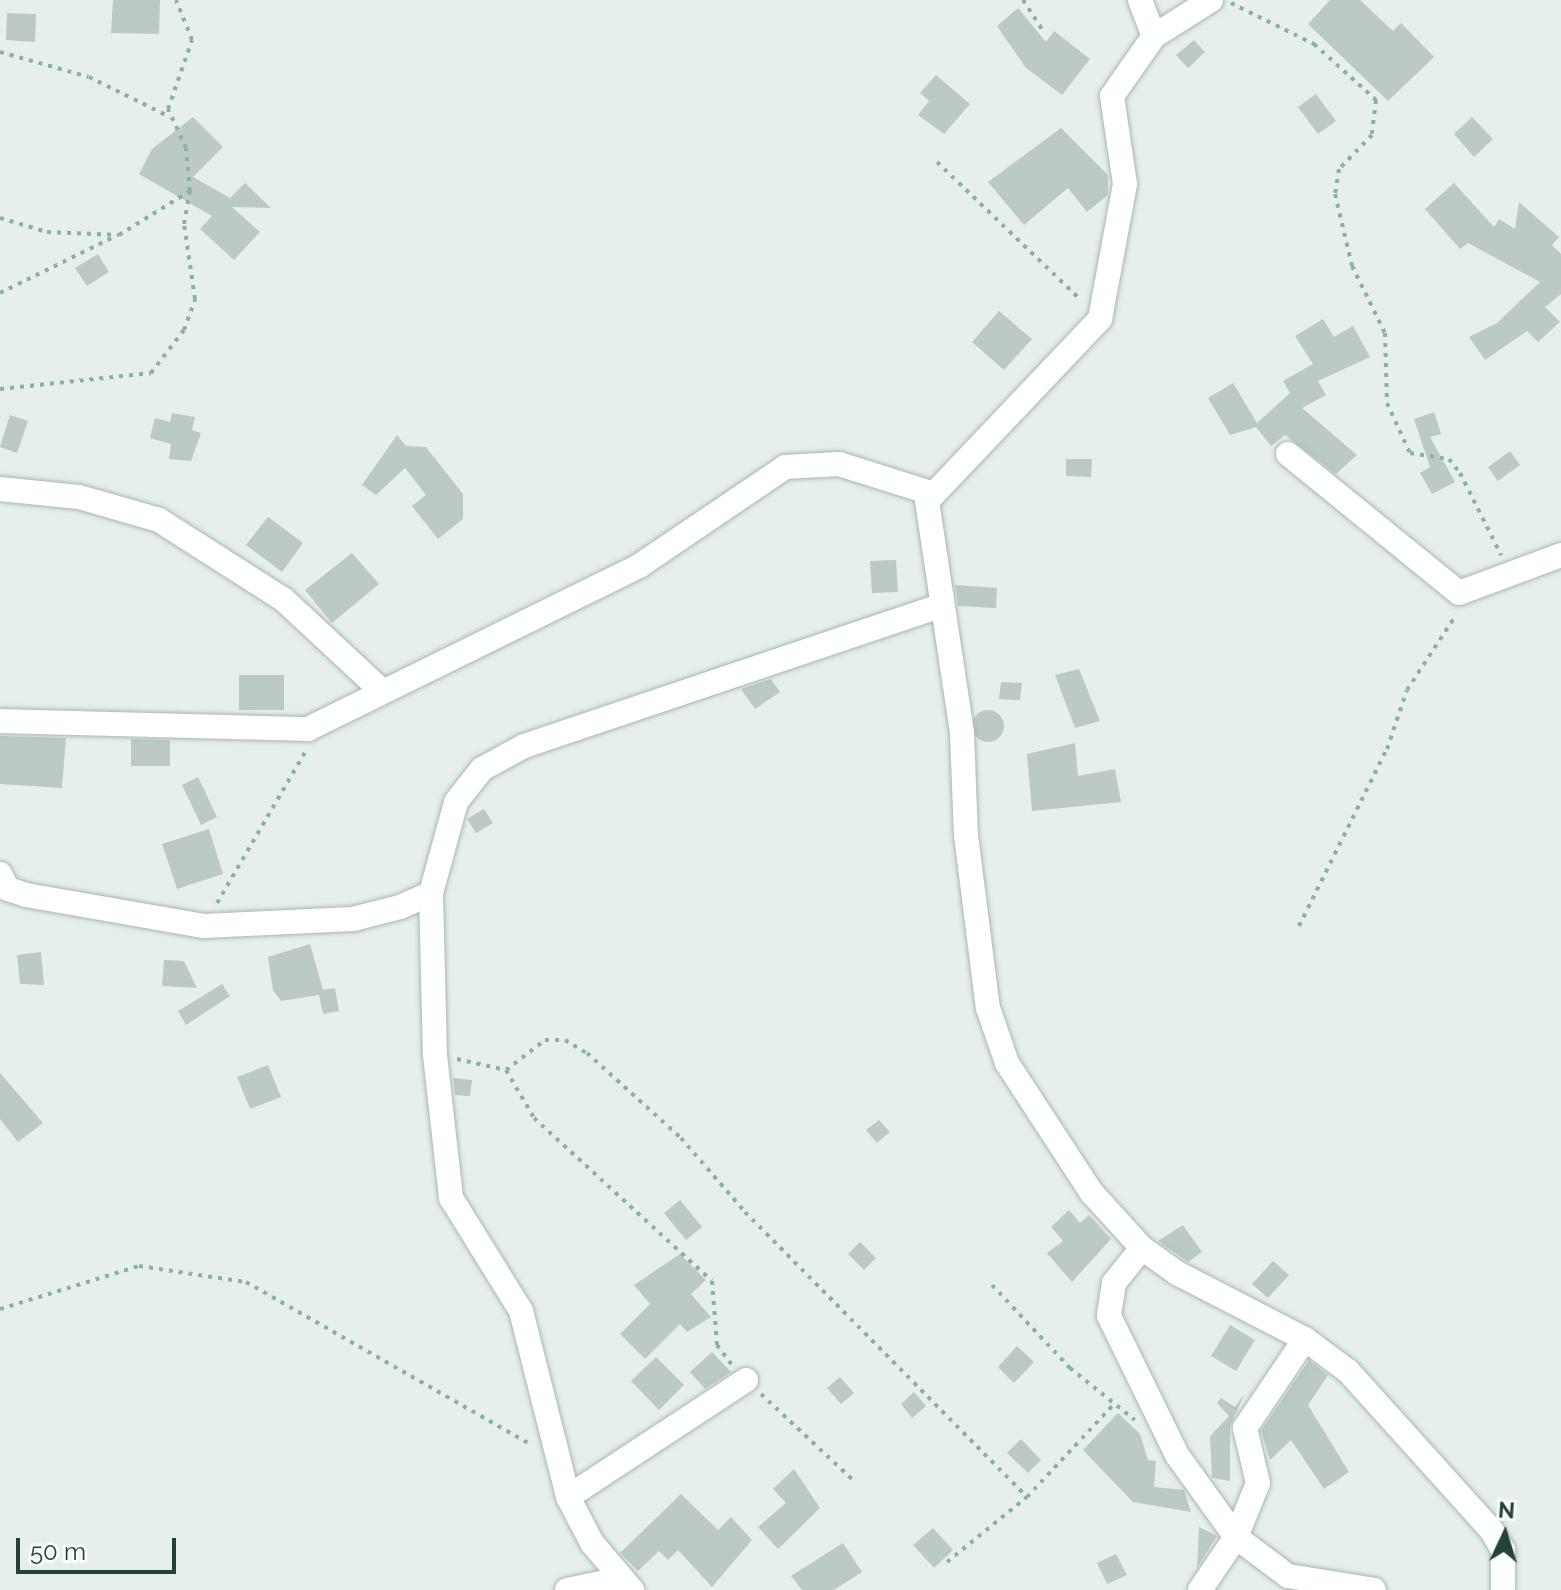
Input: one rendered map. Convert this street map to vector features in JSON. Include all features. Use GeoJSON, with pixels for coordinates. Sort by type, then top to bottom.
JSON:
{"type":"FeatureCollection","features":[{"type":"Feature","properties":{"kind":"street"},"geometry":{"type":"LineString","coordinates":[[1140,0],[1154,36]]}},
{"type":"Feature","properties":{"kind":"street"},"geometry":{"type":"LineString","coordinates":[[1211,0],[1154,36],[1112,96],[1125,184],[1100,319],[931,493],[926,513],[997,1040],[1055,1142],[1142,1248],[1305,1339],[1413,1437],[1492,1531],[1503,1550],[1503,1590]]}},
{"type":"Feature","properties":{"kind":"street"},"geometry":{"type":"LineString","coordinates":[[1288,454],[1445,586],[1476,592],[1561,555]]}},
{"type":"Feature","properties":{"kind":"street"},"geometry":{"type":"LineString","coordinates":[[0,721],[308,729],[639,566],[785,467],[839,464],[931,493]]}},
{"type":"Feature","properties":{"kind":"street"},"geometry":{"type":"LineString","coordinates":[[0,489],[79,497],[159,520],[284,600],[382,691]]}},
{"type":"Feature","properties":{"kind":"street"},"geometry":{"type":"LineString","coordinates":[[567,1590],[626,1584],[568,1497],[555,1459],[521,1311],[451,1198],[435,1055],[431,893],[456,802],[482,769],[524,746],[940,606]]}},
{"type":"Feature","properties":{"kind":"street"},"geometry":{"type":"LineString","coordinates":[[3,892],[204,926],[353,919],[431,893]]}},
{"type":"Feature","properties":{"kind":"street"},"geometry":{"type":"LineString","coordinates":[[1142,1248],[1109,1296],[1113,1335],[1177,1455],[1236,1537],[1288,1576],[1374,1590]]}},
{"type":"Feature","properties":{"kind":"street"},"geometry":{"type":"LineString","coordinates":[[1200,1590],[1236,1537],[1260,1475],[1243,1442],[1245,1428],[1305,1339]]}},
{"type":"Feature","properties":{"kind":"street"},"geometry":{"type":"LineString","coordinates":[[568,1497],[746,1380]]}},
{"type":"Feature","properties":{"kind":"path"},"geometry":{"type":"LineString","coordinates":[[170,117],[192,40],[176,0]]}},
{"type":"Feature","properties":{"kind":"path"},"geometry":{"type":"LineString","coordinates":[[1023,0],[1042,29]]}},
{"type":"Feature","properties":{"kind":"path"},"geometry":{"type":"LineString","coordinates":[[1225,0],[1314,44],[1376,100],[1372,135],[1339,169],[1335,194],[1352,266],[1385,333],[1387,403],[1410,453],[1449,459],[1460,473],[1512,575]]}},
{"type":"Feature","properties":{"kind":"path"},"geometry":{"type":"LineString","coordinates":[[0,52],[89,77],[170,117],[186,148],[190,191],[184,224],[195,299],[167,361],[124,380],[0,389]]}},
{"type":"Feature","properties":{"kind":"path"},"geometry":{"type":"LineString","coordinates":[[937,162],[1100,319]]}},
{"type":"Feature","properties":{"kind":"path"},"geometry":{"type":"LineString","coordinates":[[0,293],[119,235],[190,191]]}},
{"type":"Feature","properties":{"kind":"path"},"geometry":{"type":"LineString","coordinates":[[0,218],[47,232],[119,235]]}},
{"type":"Feature","properties":{"kind":"path"},"geometry":{"type":"LineString","coordinates":[[1299,926],[1387,749],[1414,678],[1433,641],[1476,592]]}},
{"type":"Feature","properties":{"kind":"path"},"geometry":{"type":"LineString","coordinates":[[204,926],[276,793],[302,764],[308,729]]}},
{"type":"Feature","properties":{"kind":"path"},"geometry":{"type":"LineString","coordinates":[[506,1070],[545,1040],[565,1040],[587,1053],[681,1138],[1027,1497]]}},
{"type":"Feature","properties":{"kind":"path"},"geometry":{"type":"LineString","coordinates":[[435,1055],[506,1070],[534,1118],[712,1281],[717,1345],[746,1380],[854,1481]]}},
{"type":"Feature","properties":{"kind":"path"},"geometry":{"type":"LineString","coordinates":[[0,1309],[139,1266],[246,1282],[555,1459]]}},
{"type":"Feature","properties":{"kind":"path"},"geometry":{"type":"LineString","coordinates":[[992,1285],[1113,1405],[1146,1430]]}},
{"type":"Feature","properties":{"kind":"path"},"geometry":{"type":"LineString","coordinates":[[947,1562],[1027,1497],[1113,1405]]}},
{"type":"Feature","properties":{"kind":"building"},"geometry":{"type":"Polygon","coordinates":[[[113,0],[160,0],[159,34],[111,33],[113,0]]]}},
{"type":"Feature","properties":{"kind":"building"},"geometry":{"type":"Polygon","coordinates":[[[1330,0],[1360,0],[1393,31],[1401,23],[1434,57],[1388,101],[1308,24],[1330,0]]]}},
{"type":"Feature","properties":{"kind":"building"},"geometry":{"type":"Polygon","coordinates":[[[1018,8],[1046,42],[1054,31],[1090,59],[1062,95],[1026,68],[997,26],[1018,8]]]}},
{"type":"Feature","properties":{"kind":"building"},"geometry":{"type":"Polygon","coordinates":[[[7,13],[36,14],[35,42],[6,40],[7,13]]]}},
{"type":"Feature","properties":{"kind":"building"},"geometry":{"type":"Polygon","coordinates":[[[1194,40],[1205,52],[1188,68],[1176,55],[1194,40]]]}},
{"type":"Feature","properties":{"kind":"building"},"geometry":{"type":"Polygon","coordinates":[[[936,75],[970,104],[944,134],[918,115],[929,101],[920,93],[936,75]]]}},
{"type":"Feature","properties":{"kind":"building"},"geometry":{"type":"Polygon","coordinates":[[[1316,94],[1336,121],[1318,134],[1298,107],[1316,94]]]}},
{"type":"Feature","properties":{"kind":"building"},"geometry":{"type":"Polygon","coordinates":[[[193,117],[223,147],[193,177],[230,198],[245,183],[271,208],[232,207],[260,232],[234,260],[200,229],[212,216],[139,174],[152,149],[193,117]]]}},
{"type":"Feature","properties":{"kind":"building"},"geometry":{"type":"Polygon","coordinates":[[[1472,117],[1493,139],[1474,157],[1454,134],[1472,117]]]}},
{"type":"Feature","properties":{"kind":"building"},"geometry":{"type":"Polygon","coordinates":[[[1061,128],[1108,175],[1108,195],[1087,212],[1068,188],[1024,225],[988,182],[1061,128]]]}},
{"type":"Feature","properties":{"kind":"building"},"geometry":{"type":"Polygon","coordinates":[[[1454,183],[1494,227],[1499,219],[1515,229],[1519,202],[1559,237],[1552,245],[1561,254],[1561,294],[1545,307],[1560,322],[1538,342],[1527,331],[1485,360],[1469,337],[1497,323],[1540,282],[1468,243],[1460,249],[1425,209],[1454,183]]]}},
{"type":"Feature","properties":{"kind":"building"},"geometry":{"type":"Polygon","coordinates":[[[98,254],[109,272],[87,286],[75,268],[98,254]]]}},
{"type":"Feature","properties":{"kind":"building"},"geometry":{"type":"Polygon","coordinates":[[[999,311],[1032,339],[1004,370],[972,342],[999,311]]]}},
{"type":"Feature","properties":{"kind":"building"},"geometry":{"type":"Polygon","coordinates":[[[1323,319],[1334,337],[1353,326],[1370,357],[1318,381],[1326,395],[1302,408],[1357,455],[1336,474],[1285,435],[1271,446],[1256,427],[1230,435],[1208,398],[1233,383],[1257,423],[1290,393],[1283,381],[1313,364],[1295,336],[1323,319]]]}},
{"type":"Feature","properties":{"kind":"building"},"geometry":{"type":"Polygon","coordinates":[[[1434,412],[1441,434],[1430,437],[1455,482],[1432,494],[1420,473],[1430,467],[1414,419],[1434,412]]]}},
{"type":"Feature","properties":{"kind":"building"},"geometry":{"type":"Polygon","coordinates":[[[172,413],[195,417],[192,430],[201,433],[191,461],[169,459],[171,444],[150,438],[155,418],[170,422],[172,413]]]}},
{"type":"Feature","properties":{"kind":"building"},"geometry":{"type":"Polygon","coordinates":[[[10,415],[28,421],[17,453],[0,447],[10,415]]]}},
{"type":"Feature","properties":{"kind":"building"},"geometry":{"type":"Polygon","coordinates":[[[397,435],[406,446],[426,447],[463,494],[463,519],[438,539],[412,506],[426,495],[405,468],[376,495],[362,485],[397,435]]]}},
{"type":"Feature","properties":{"kind":"building"},"geometry":{"type":"Polygon","coordinates":[[[1510,451],[1520,465],[1498,481],[1488,467],[1510,451]]]}},
{"type":"Feature","properties":{"kind":"building"},"geometry":{"type":"Polygon","coordinates":[[[1066,459],[1092,459],[1091,477],[1066,476],[1066,459]]]}},
{"type":"Feature","properties":{"kind":"building"},"geometry":{"type":"Polygon","coordinates":[[[268,517],[303,543],[282,572],[246,545],[268,517]]]}},
{"type":"Feature","properties":{"kind":"building"},"geometry":{"type":"Polygon","coordinates":[[[352,553],[379,584],[332,623],[305,590],[352,553]]]}},
{"type":"Feature","properties":{"kind":"building"},"geometry":{"type":"Polygon","coordinates":[[[896,560],[898,592],[872,593],[870,561],[896,560]]]}},
{"type":"Feature","properties":{"kind":"building"},"geometry":{"type":"Polygon","coordinates":[[[955,585],[997,588],[996,608],[958,606],[955,585]]]}},
{"type":"Feature","properties":{"kind":"building"},"geometry":{"type":"Polygon","coordinates":[[[1079,669],[1100,721],[1075,728],[1055,675],[1079,669]]]}},
{"type":"Feature","properties":{"kind":"building"},"geometry":{"type":"Polygon","coordinates":[[[239,675],[284,675],[284,710],[239,710],[239,675]]]}},
{"type":"Feature","properties":{"kind":"building"},"geometry":{"type":"Polygon","coordinates":[[[771,679],[780,692],[755,709],[741,689],[771,679]]]}},
{"type":"Feature","properties":{"kind":"building"},"geometry":{"type":"Polygon","coordinates":[[[1001,682],[1022,683],[1020,700],[999,699],[1001,682]]]}},
{"type":"Feature","properties":{"kind":"building"},"geometry":{"type":"Polygon","coordinates":[[[988,710],[999,715],[1004,726],[999,737],[988,742],[977,737],[972,726],[977,715],[988,710]]]}},
{"type":"Feature","properties":{"kind":"building"},"geometry":{"type":"Polygon","coordinates":[[[0,736],[66,738],[62,788],[0,784],[0,736]]]}},
{"type":"Feature","properties":{"kind":"building"},"geometry":{"type":"Polygon","coordinates":[[[131,739],[170,740],[170,766],[131,766],[131,739]]]}},
{"type":"Feature","properties":{"kind":"building"},"geometry":{"type":"Polygon","coordinates":[[[1075,743],[1078,776],[1115,769],[1121,802],[1032,811],[1027,754],[1075,743]]]}},
{"type":"Feature","properties":{"kind":"building"},"geometry":{"type":"Polygon","coordinates":[[[198,777],[217,817],[201,825],[182,785],[198,777]]]}},
{"type":"Feature","properties":{"kind":"building"},"geometry":{"type":"Polygon","coordinates":[[[484,809],[493,823],[476,833],[467,819],[484,809]]]}},
{"type":"Feature","properties":{"kind":"building"},"geometry":{"type":"Polygon","coordinates":[[[209,829],[223,874],[177,889],[162,844],[209,829]]]}},
{"type":"Feature","properties":{"kind":"building"},"geometry":{"type":"Polygon","coordinates":[[[310,944],[323,990],[335,988],[339,1011],[323,1014],[319,995],[281,1001],[273,990],[268,957],[310,944]]]}},
{"type":"Feature","properties":{"kind":"building"},"geometry":{"type":"Polygon","coordinates":[[[41,952],[44,985],[20,984],[17,955],[41,952]]]}},
{"type":"Feature","properties":{"kind":"building"},"geometry":{"type":"Polygon","coordinates":[[[164,960],[184,961],[197,988],[162,986],[164,960]]]}},
{"type":"Feature","properties":{"kind":"building"},"geometry":{"type":"Polygon","coordinates":[[[222,984],[230,996],[186,1025],[178,1011],[222,984]]]}},
{"type":"Feature","properties":{"kind":"building"},"geometry":{"type":"Polygon","coordinates":[[[268,1065],[281,1097],[250,1109],[237,1077],[268,1065]]]}},
{"type":"Feature","properties":{"kind":"building"},"geometry":{"type":"Polygon","coordinates":[[[0,1073],[43,1123],[18,1142],[0,1119],[0,1073]]]}},
{"type":"Feature","properties":{"kind":"building"},"geometry":{"type":"Polygon","coordinates":[[[453,1078],[472,1080],[470,1096],[455,1095],[453,1078]]]}},
{"type":"Feature","properties":{"kind":"building"},"geometry":{"type":"Polygon","coordinates":[[[879,1120],[890,1132],[877,1143],[866,1130],[879,1120]]]}},
{"type":"Feature","properties":{"kind":"building"},"geometry":{"type":"Polygon","coordinates":[[[680,1200],[702,1227],[686,1240],[664,1213],[680,1200]]]}},
{"type":"Feature","properties":{"kind":"building"},"geometry":{"type":"Polygon","coordinates":[[[1069,1210],[1080,1223],[1089,1215],[1111,1239],[1072,1282],[1047,1253],[1063,1241],[1051,1227],[1069,1210]]]}},
{"type":"Feature","properties":{"kind":"building"},"geometry":{"type":"Polygon","coordinates":[[[1183,1225],[1202,1252],[1188,1262],[1158,1241],[1183,1225]]]}},
{"type":"Feature","properties":{"kind":"building"},"geometry":{"type":"Polygon","coordinates":[[[860,1242],[876,1258],[864,1270],[848,1254],[860,1242]]]}},
{"type":"Feature","properties":{"kind":"building"},"geometry":{"type":"Polygon","coordinates":[[[680,1254],[706,1280],[691,1294],[711,1317],[687,1332],[680,1324],[645,1359],[620,1334],[650,1304],[634,1285],[680,1254]]]}},
{"type":"Feature","properties":{"kind":"building"},"geometry":{"type":"Polygon","coordinates":[[[1273,1261],[1289,1275],[1268,1298],[1252,1284],[1273,1261]]]}},
{"type":"Feature","properties":{"kind":"building"},"geometry":{"type":"Polygon","coordinates":[[[1230,1325],[1255,1340],[1236,1371],[1211,1356],[1230,1325]]]}},
{"type":"Feature","properties":{"kind":"building"},"geometry":{"type":"Polygon","coordinates":[[[1017,1346],[1034,1362],[1014,1383],[998,1367],[1017,1346]]]}},
{"type":"Feature","properties":{"kind":"building"},"geometry":{"type":"Polygon","coordinates":[[[712,1352],[731,1372],[705,1389],[690,1372],[712,1352]]]}},
{"type":"Feature","properties":{"kind":"building"},"geometry":{"type":"Polygon","coordinates":[[[656,1357],[684,1385],[659,1410],[631,1381],[656,1357]]]}},
{"type":"Feature","properties":{"kind":"building"},"geometry":{"type":"Polygon","coordinates":[[[1309,1360],[1328,1375],[1308,1405],[1349,1472],[1324,1489],[1291,1440],[1270,1460],[1261,1431],[1309,1360]]]}},
{"type":"Feature","properties":{"kind":"building"},"geometry":{"type":"Polygon","coordinates":[[[840,1377],[854,1393],[841,1404],[827,1388],[840,1377]]]}},
{"type":"Feature","properties":{"kind":"building"},"geometry":{"type":"Polygon","coordinates":[[[914,1392],[926,1406],[912,1418],[901,1404],[914,1392]]]}},
{"type":"Feature","properties":{"kind":"building"},"geometry":{"type":"Polygon","coordinates":[[[1245,1393],[1230,1426],[1230,1481],[1212,1478],[1210,1436],[1229,1416],[1217,1403],[1221,1398],[1235,1407],[1245,1393]]]}},
{"type":"Feature","properties":{"kind":"building"},"geometry":{"type":"Polygon","coordinates":[[[1118,1413],[1140,1434],[1148,1460],[1156,1461],[1154,1487],[1184,1490],[1191,1512],[1133,1502],[1083,1450],[1118,1413]]]}},
{"type":"Feature","properties":{"kind":"building"},"geometry":{"type":"Polygon","coordinates":[[[1021,1439],[1041,1460],[1028,1473],[1007,1453],[1021,1439]]]}},
{"type":"Feature","properties":{"kind":"building"},"geometry":{"type":"Polygon","coordinates":[[[794,1469],[820,1508],[778,1549],[758,1527],[786,1503],[773,1489],[794,1469]]]}},
{"type":"Feature","properties":{"kind":"building"},"geometry":{"type":"Polygon","coordinates":[[[681,1494],[718,1530],[731,1517],[752,1540],[712,1587],[678,1550],[668,1560],[659,1551],[638,1571],[620,1553],[681,1494]]]}},
{"type":"Feature","properties":{"kind":"building"},"geometry":{"type":"Polygon","coordinates":[[[1199,1527],[1217,1536],[1197,1568],[1199,1527]]]}},
{"type":"Feature","properties":{"kind":"building"},"geometry":{"type":"Polygon","coordinates":[[[933,1528],[953,1550],[934,1568],[913,1545],[933,1528]]]}},
{"type":"Feature","properties":{"kind":"building"},"geometry":{"type":"Polygon","coordinates":[[[843,1543],[862,1572],[834,1590],[802,1590],[791,1576],[843,1543]]]}},
{"type":"Feature","properties":{"kind":"building"},"geometry":{"type":"Polygon","coordinates":[[[1116,1554],[1127,1575],[1107,1584],[1097,1563],[1116,1554]]]}}]}
